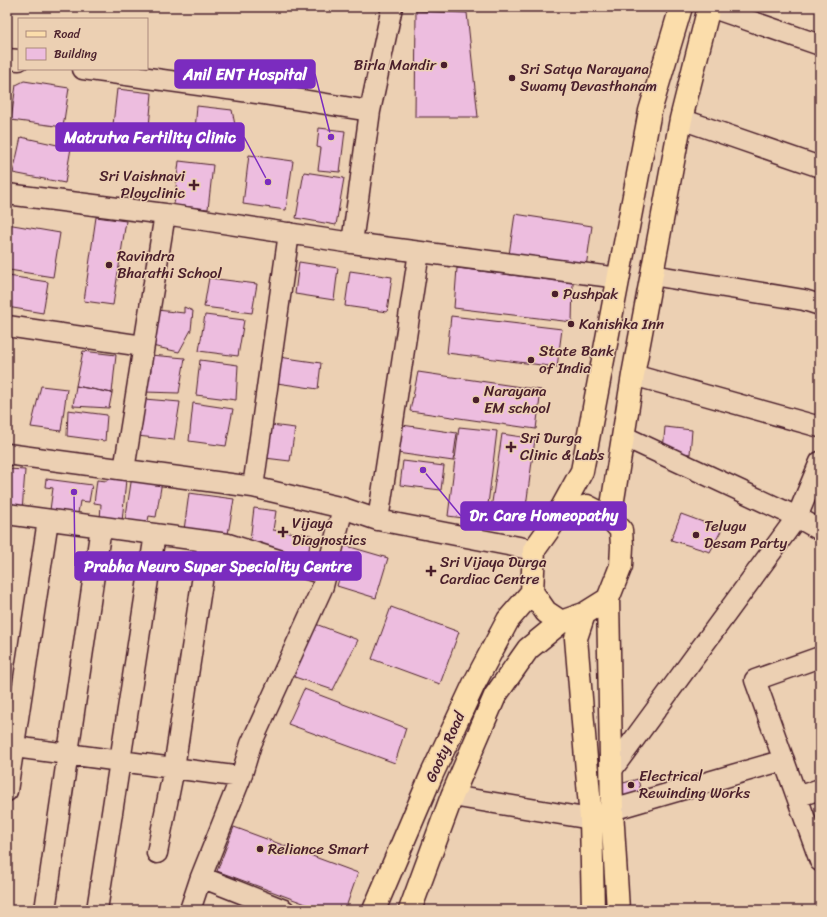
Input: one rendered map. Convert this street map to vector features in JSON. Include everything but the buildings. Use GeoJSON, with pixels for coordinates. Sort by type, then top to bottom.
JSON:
{"type":"FeatureCollection","features":[{"type":"Feature","properties":{"kind":"main road"},"geometry":{"type":"LineString","coordinates":[[608,599],[584,614],[561,622],[546,612],[532,592],[534,550],[554,522],[582,471],[650,111],[681,7]]}},
{"type":"Feature","properties":{"kind":"main road"},"geometry":{"type":"LineString","coordinates":[[610,518],[633,375],[681,119],[709,7]]}},
{"type":"Feature","properties":{"kind":"main road"},"geometry":{"type":"LineString","coordinates":[[554,522],[570,511],[587,506],[610,518],[621,530],[621,566],[608,599],[612,810],[618,910]]}},
{"type":"Feature","properties":{"kind":"main road","name":"Gooty Road"},"geometry":{"type":"LineString","coordinates":[[374,910],[432,774],[474,684],[508,620],[532,592]]}},
{"type":"Feature","properties":{"kind":"main road"},"geometry":{"type":"LineString","coordinates":[[584,614],[576,638],[591,819],[593,910]]}},
{"type":"Feature","properties":{"kind":"main road","name":"Gooty Road"},"geometry":{"type":"LineString","coordinates":[[410,910],[452,796],[495,696],[528,649],[561,622]]}},
{"type":"Feature","properties":{"kind":"street"},"geometry":{"type":"LineString","coordinates":[[352,243],[370,111],[392,7]]}},
{"type":"Feature","properties":{"kind":"street"},"geometry":{"type":"LineString","coordinates":[[709,7],[820,45]]}},
{"type":"Feature","properties":{"kind":"street"},"geometry":{"type":"LineString","coordinates":[[7,59],[18,60]]}},
{"type":"Feature","properties":{"kind":"street"},"geometry":{"type":"LineString","coordinates":[[91,70],[264,94],[370,111]]}},
{"type":"Feature","properties":{"kind":"street"},"geometry":{"type":"LineString","coordinates":[[681,119],[820,167]]}},
{"type":"Feature","properties":{"kind":"street"},"geometry":{"type":"LineString","coordinates":[[7,194],[165,214],[352,243],[619,278]]}},
{"type":"Feature","properties":{"kind":"street"},"geometry":{"type":"LineString","coordinates":[[124,470],[165,214]]}},
{"type":"Feature","properties":{"kind":"street"},"geometry":{"type":"LineString","coordinates":[[253,487],[289,233]]}},
{"type":"Feature","properties":{"kind":"street"},"geometry":{"type":"LineString","coordinates":[[378,520],[418,252]]}},
{"type":"Feature","properties":{"kind":"street"},"geometry":{"type":"LineString","coordinates":[[652,275],[804,300],[820,305]]}},
{"type":"Feature","properties":{"kind":"street"},"geometry":{"type":"LineString","coordinates":[[7,326],[144,346]]}},
{"type":"Feature","properties":{"kind":"street"},"geometry":{"type":"LineString","coordinates":[[633,375],[820,427]]}},
{"type":"Feature","properties":{"kind":"street"},"geometry":{"type":"LineString","coordinates":[[623,436],[797,517],[820,530]]}},
{"type":"Feature","properties":{"kind":"street"},"geometry":{"type":"LineString","coordinates":[[7,454],[253,487],[343,508],[378,520],[534,550]]}},
{"type":"Feature","properties":{"kind":"street"},"geometry":{"type":"LineString","coordinates":[[612,771],[797,517],[820,462]]}},
{"type":"Feature","properties":{"kind":"street"},"geometry":{"type":"LineString","coordinates":[[190,910],[201,877],[241,777],[251,744],[323,586],[343,508]]}},
{"type":"Feature","properties":{"kind":"street"},"geometry":{"type":"LineString","coordinates":[[7,514],[228,544],[326,575]]}},
{"type":"Feature","properties":{"kind":"street"},"geometry":{"type":"LineString","coordinates":[[7,791],[10,746],[48,520]]}},
{"type":"Feature","properties":{"kind":"street"},"geometry":{"type":"LineString","coordinates":[[45,910],[101,527]]}},
{"type":"Feature","properties":{"kind":"street"},"geometry":{"type":"LineString","coordinates":[[97,910],[121,761],[154,534]]}},
{"type":"Feature","properties":{"kind":"street"},"geometry":{"type":"LineString","coordinates":[[157,853],[174,768],[208,542]]}},
{"type":"Feature","properties":{"kind":"street"},"geometry":{"type":"LineString","coordinates":[[820,658],[755,680],[820,861]]}},
{"type":"Feature","properties":{"kind":"street"},"geometry":{"type":"LineString","coordinates":[[10,746],[241,777]]}},
{"type":"Feature","properties":{"kind":"street"},"geometry":{"type":"LineString","coordinates":[[612,810],[784,760]]}},
{"type":"Feature","properties":{"kind":"street"},"geometry":{"type":"LineString","coordinates":[[797,797],[820,790]]}},
{"type":"Feature","properties":{"kind":"street"},"geometry":{"type":"LineString","coordinates":[[452,796],[591,819]]}},
{"type":"Feature","properties":{"kind":"street"},"geometry":{"type":"LineString","coordinates":[[201,877],[284,910]]}},
{"type":"Feature","properties":{"kind":"place","name":"Birla Mandir"},"geometry":{"type":"Point","coordinates":[444,65]}},
{"type":"Feature","properties":{"kind":"place","name":"Sri Satya Narayana Swamy Devasthanam"},"geometry":{"type":"Point","coordinates":[512,78]}},
{"type":"Feature","properties":{"kind":"place","name":"Anil ENT Hospital"},"geometry":{"type":"Point","coordinates":[331,137]}},
{"type":"Feature","properties":{"kind":"place","name":"Matrutva Fertility Clinic"},"geometry":{"type":"Point","coordinates":[268,182]}},
{"type":"Feature","properties":{"kind":"place","name":"Sri Vaishnavi Ployclinic"},"geometry":{"type":"Point","coordinates":[194,185]}},
{"type":"Feature","properties":{"kind":"place","name":"Ravindra Bharathi School"},"geometry":{"type":"Point","coordinates":[109,265]}},
{"type":"Feature","properties":{"kind":"place","name":"Pushpak"},"geometry":{"type":"Point","coordinates":[555,294]}},
{"type":"Feature","properties":{"kind":"place","name":"Kanishka Inn"},"geometry":{"type":"Point","coordinates":[571,324]}},
{"type":"Feature","properties":{"kind":"place","name":"State Bank of India"},"geometry":{"type":"Point","coordinates":[531,360]}},
{"type":"Feature","properties":{"kind":"place","name":"Narayana EM school"},"geometry":{"type":"Point","coordinates":[476,400]}},
{"type":"Feature","properties":{"kind":"place","name":"Sri Durga Clinic & Labs"},"geometry":{"type":"Point","coordinates":[511,447]}},
{"type":"Feature","properties":{"kind":"place","name":"Dr. Care Homeopathy"},"geometry":{"type":"Point","coordinates":[423,470]}},
{"type":"Feature","properties":{"kind":"place","name":"Prabha Neuro Super Speciality Centre"},"geometry":{"type":"Point","coordinates":[74,492]}},
{"type":"Feature","properties":{"kind":"place","name":"Vijaya Diagnostics"},"geometry":{"type":"Point","coordinates":[283,532]}},
{"type":"Feature","properties":{"kind":"place","name":"Telugu Desam Party"},"geometry":{"type":"Point","coordinates":[696,535]}},
{"type":"Feature","properties":{"kind":"place","name":"Sri Vijaya Durga Cardiac Centre"},"geometry":{"type":"Point","coordinates":[431,571]}},
{"type":"Feature","properties":{"kind":"place","name":"Electrical Rewinding Works"},"geometry":{"type":"Point","coordinates":[631,785]}},
{"type":"Feature","properties":{"kind":"place","name":"Reliance Smart"},"geometry":{"type":"Point","coordinates":[260,849]}}]}
